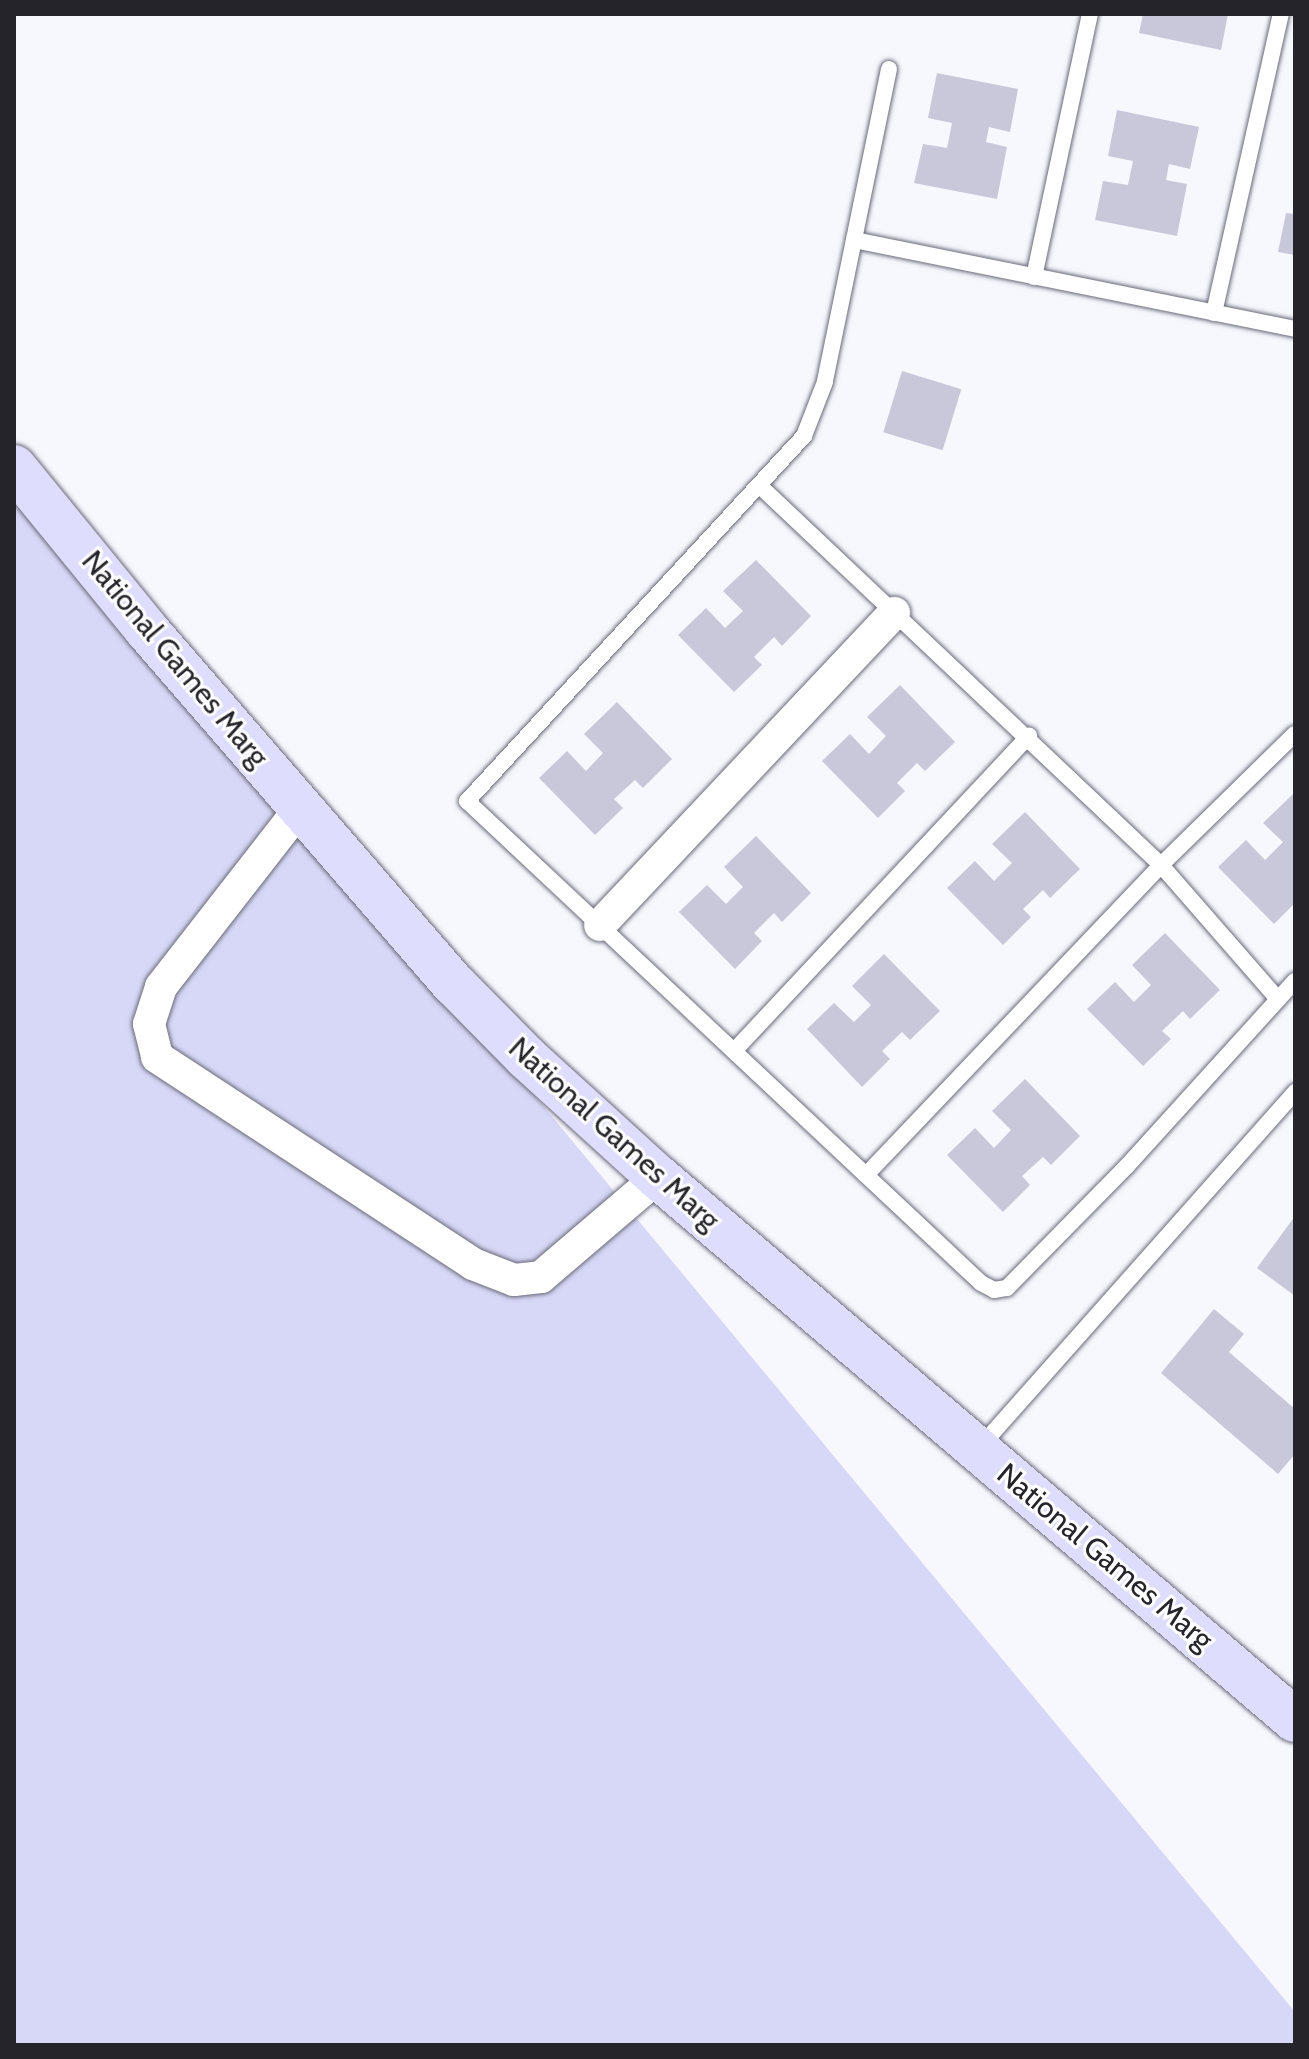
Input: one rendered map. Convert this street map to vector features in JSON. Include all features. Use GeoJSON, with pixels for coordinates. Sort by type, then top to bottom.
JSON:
{"type":"FeatureCollection","features":[{"type":"Feature","properties":{"kind":"main road","name":"National Games Marg"},"geometry":{"type":"LineString","coordinates":[[14,467],[454,984],[658,1177],[1295,1720]]}},
{"type":"Feature","properties":{"kind":"street"},"geometry":{"type":"LineString","coordinates":[[600,925],[894,613]]}},
{"type":"Feature","properties":{"kind":"street"},"geometry":{"type":"LineString","coordinates":[[301,807],[161,987],[149,1024],[157,1057],[473,1264],[514,1280],[541,1277],[658,1177]]}},
{"type":"Feature","properties":{"kind":"lane"},"geometry":{"type":"LineString","coordinates":[[1034,277],[1090,14]]}},
{"type":"Feature","properties":{"kind":"lane"},"geometry":{"type":"LineString","coordinates":[[1214,313],[1281,14]]}},
{"type":"Feature","properties":{"kind":"lane"},"geometry":{"type":"LineString","coordinates":[[889,69],[816,409],[804,436],[761,487],[467,801],[981,1283],[1007,1288],[1127,1166],[1295,981]]}},
{"type":"Feature","properties":{"kind":"lane"},"geometry":{"type":"LineString","coordinates":[[854,240],[1295,329]]}},
{"type":"Feature","properties":{"kind":"lane"},"geometry":{"type":"LineString","coordinates":[[761,487],[1029,736],[1161,865],[1278,999]]}},
{"type":"Feature","properties":{"kind":"lane"},"geometry":{"type":"LineString","coordinates":[[866,1175],[1161,865],[1295,734]]}},
{"type":"Feature","properties":{"kind":"lane"},"geometry":{"type":"LineString","coordinates":[[734,1051],[1029,736]]}},
{"type":"Feature","properties":{"kind":"lane"},"geometry":{"type":"LineString","coordinates":[[979,1449],[1294,1096]]}},
{"type":"Feature","properties":{"kind":"shaded area"},"geometry":{"type":"Polygon","coordinates":[[[14,468],[1295,2012],[1295,2045],[14,2045],[14,468]]]}},
{"type":"Feature","properties":{"kind":"building"},"geometry":{"type":"Polygon","coordinates":[[[1143,14],[1228,14],[1221,50],[1139,33],[1143,14]]]}},
{"type":"Feature","properties":{"kind":"building"},"geometry":{"type":"Polygon","coordinates":[[[937,73],[1018,89],[1010,132],[989,127],[986,142],[1007,147],[997,199],[914,183],[923,144],[947,148],[952,123],[928,118],[937,73]]]}},
{"type":"Feature","properties":{"kind":"building"},"geometry":{"type":"Polygon","coordinates":[[[1117,110],[1199,127],[1190,169],[1169,164],[1166,180],[1187,184],[1177,236],[1095,220],[1103,181],[1128,185],[1133,161],[1108,156],[1117,110]]]}},
{"type":"Feature","properties":{"kind":"building"},"geometry":{"type":"Polygon","coordinates":[[[1286,213],[1295,214],[1295,255],[1278,252],[1286,213]]]}},
{"type":"Feature","properties":{"kind":"building"},"geometry":{"type":"Polygon","coordinates":[[[902,371],[961,389],[943,450],[883,432],[902,371]]]}},
{"type":"Feature","properties":{"kind":"building"},"geometry":{"type":"Polygon","coordinates":[[[756,560],[811,616],[782,646],[774,637],[754,657],[762,665],[734,692],[678,635],[706,608],[725,628],[743,611],[723,591],[756,560]]]}},
{"type":"Feature","properties":{"kind":"building"},"geometry":{"type":"Polygon","coordinates":[[[900,685],[955,742],[925,771],[917,763],[897,783],[905,791],[878,818],[822,761],[850,734],[869,754],[886,736],[867,717],[900,685]]]}},
{"type":"Feature","properties":{"kind":"building"},"geometry":{"type":"Polygon","coordinates":[[[617,702],[672,759],[643,788],[635,780],[614,799],[623,808],[595,835],[539,778],[567,751],[586,771],[603,753],[584,734],[617,702]]]}},
{"type":"Feature","properties":{"kind":"building"},"geometry":{"type":"Polygon","coordinates":[[[1295,792],[1295,903],[1274,924],[1218,867],[1246,840],[1265,860],[1283,842],[1263,823],[1295,792]]]}},
{"type":"Feature","properties":{"kind":"building"},"geometry":{"type":"Polygon","coordinates":[[[1025,812],[1080,869],[1050,898],[1043,890],[1023,909],[1031,917],[1003,945],[947,888],[975,861],[994,881],[1012,863],[992,844],[1025,812]]]}},
{"type":"Feature","properties":{"kind":"building"},"geometry":{"type":"Polygon","coordinates":[[[756,836],[811,893],[782,922],[774,913],[754,933],[762,941],[735,969],[679,912],[707,885],[726,904],[743,887],[724,867],[756,836]]]}},
{"type":"Feature","properties":{"kind":"building"},"geometry":{"type":"Polygon","coordinates":[[[1165,933],[1220,990],[1190,1019],[1183,1011],[1162,1031],[1171,1039],[1143,1066],[1087,1009],[1115,982],[1134,1002],[1151,985],[1132,965],[1165,933]]]}},
{"type":"Feature","properties":{"kind":"building"},"geometry":{"type":"Polygon","coordinates":[[[884,954],[940,1011],[910,1040],[902,1032],[882,1051],[890,1059],[862,1087],[807,1029],[834,1003],[854,1022],[871,1005],[852,986],[884,954]]]}},
{"type":"Feature","properties":{"kind":"building"},"geometry":{"type":"Polygon","coordinates":[[[1025,1079],[1080,1136],[1051,1165],[1043,1157],[1022,1176],[1030,1185],[1003,1212],[947,1155],[975,1128],[994,1148],[1011,1130],[992,1111],[1025,1079]]]}},
{"type":"Feature","properties":{"kind":"building"},"geometry":{"type":"Polygon","coordinates":[[[1295,1216],[1295,1296],[1257,1268],[1295,1216]]]}},
{"type":"Feature","properties":{"kind":"building"},"geometry":{"type":"Polygon","coordinates":[[[1214,1309],[1244,1334],[1229,1352],[1295,1409],[1295,1454],[1278,1474],[1161,1373],[1214,1309]]]}}]}
